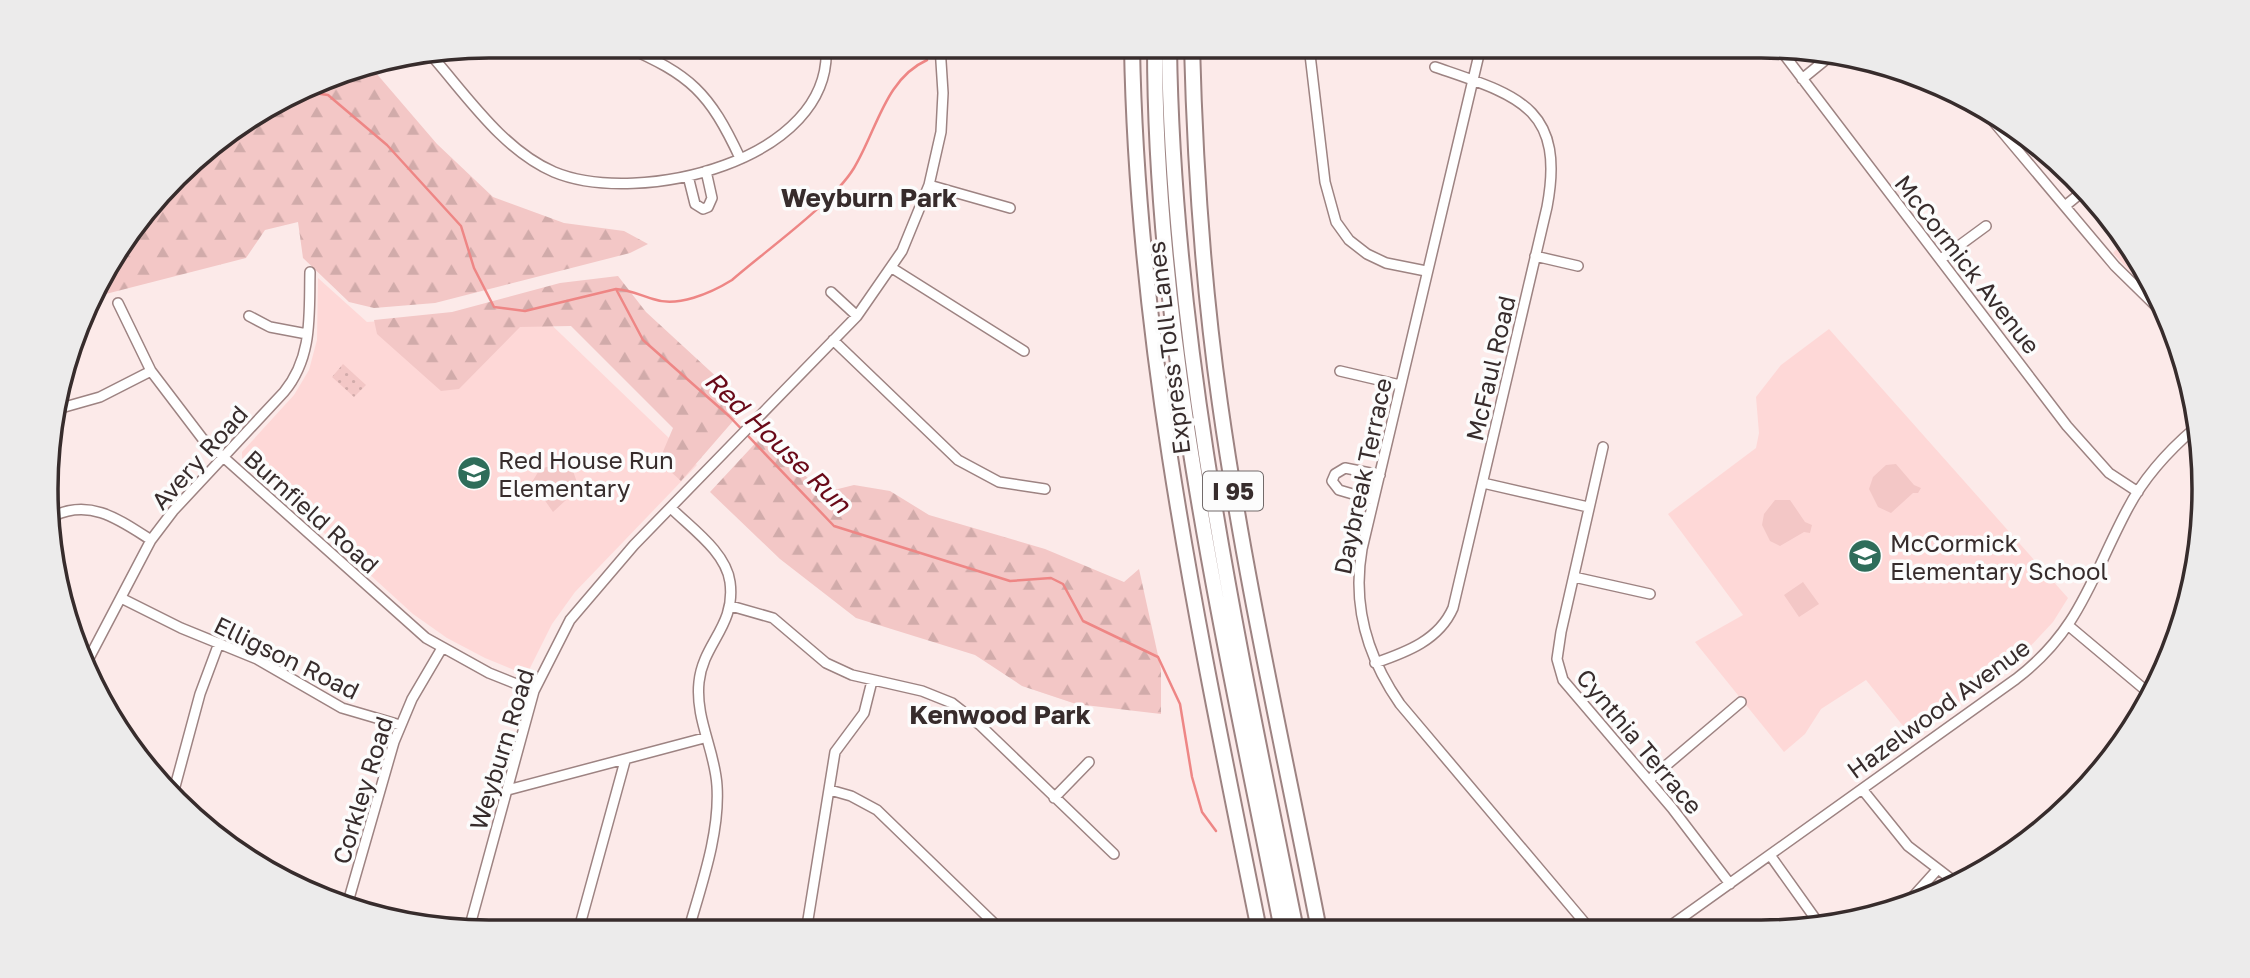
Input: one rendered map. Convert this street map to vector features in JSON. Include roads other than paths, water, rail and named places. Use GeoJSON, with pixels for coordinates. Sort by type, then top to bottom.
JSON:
{"type":"FeatureCollection","features":[{"type":"Feature","properties":{"kind":"highway","name":"I 95"},"geometry":{"type":"LineString","coordinates":[[1133,58],[1140,219],[1159,401],[1183,552],[1257,920]]}},
{"type":"Feature","properties":{"kind":"highway","name":"Express Toll Lanes"},"geometry":{"type":"LineString","coordinates":[[1155,58],[1162,204],[1182,398],[1206,547],[1280,920]]}},
{"type":"Feature","properties":{"kind":"highway","name":"Express Toll Lanes"},"geometry":{"type":"LineString","coordinates":[[1169,58],[1178,237],[1198,414],[1223,565],[1294,920]]}},
{"type":"Feature","properties":{"kind":"highway","name":"I 95"},"geometry":{"type":"LineString","coordinates":[[1193,58],[1199,202],[1220,403],[1234,497],[1317,920]]}},
{"type":"Feature","properties":{"kind":"street"},"geometry":{"type":"LineString","coordinates":[[651,58],[696,87],[719,115],[740,158]]}},
{"type":"Feature","properties":{"kind":"street"},"geometry":{"type":"LineString","coordinates":[[436,61],[511,144],[545,168],[567,177],[603,183],[642,183],[706,171],[740,158],[779,136],[801,118],[821,82],[824,58]]}},
{"type":"Feature","properties":{"kind":"street","name":"Weyburn Road"},"geometry":{"type":"LineString","coordinates":[[472,919],[534,691],[562,633],[585,599],[857,316],[892,268],[929,185],[942,116],[940,58]]}},
{"type":"Feature","properties":{"kind":"street"},"geometry":{"type":"LineString","coordinates":[[1311,58],[1325,182],[1336,222],[1349,240],[1367,254],[1386,262],[1426,271]]}},
{"type":"Feature","properties":{"kind":"street","name":"Daybreak Terrace"},"geometry":{"type":"LineString","coordinates":[[1477,58],[1362,549],[1358,582],[1362,618],[1376,663],[1406,711],[1582,920]]}},
{"type":"Feature","properties":{"kind":"street","name":"McCormick Avenue"},"geometry":{"type":"LineString","coordinates":[[1787,59],[2084,446],[2109,472],[2138,492]]}},
{"type":"Feature","properties":{"kind":"street"},"geometry":{"type":"LineString","coordinates":[[1802,79],[1823,62]]}},
{"type":"Feature","properties":{"kind":"street","name":"McFaul Road"},"geometry":{"type":"LineString","coordinates":[[1376,663],[1424,642],[1448,618],[1483,483],[1551,186],[1553,156],[1549,143],[1532,114],[1514,96],[1435,67]]}},
{"type":"Feature","properties":{"kind":"street"},"geometry":{"type":"LineString","coordinates":[[2000,130],[2123,274],[2148,299]]}},
{"type":"Feature","properties":{"kind":"street"},"geometry":{"type":"LineString","coordinates":[[688,176],[695,204],[703,209],[708,208],[712,198],[706,171]]}},
{"type":"Feature","properties":{"kind":"street"},"geometry":{"type":"LineString","coordinates":[[929,185],[1010,208]]}},
{"type":"Feature","properties":{"kind":"street"},"geometry":{"type":"LineString","coordinates":[[2065,206],[2077,196]]}},
{"type":"Feature","properties":{"kind":"street"},"geometry":{"type":"LineString","coordinates":[[1941,259],[1986,226]]}},
{"type":"Feature","properties":{"kind":"street"},"geometry":{"type":"LineString","coordinates":[[1535,256],[1578,266]]}},
{"type":"Feature","properties":{"kind":"street"},"geometry":{"type":"LineString","coordinates":[[892,268],[1024,351]]}},
{"type":"Feature","properties":{"kind":"street","name":"Avery Road"},"geometry":{"type":"LineString","coordinates":[[91,654],[151,540],[173,511],[291,384],[303,362],[310,272]]}},
{"type":"Feature","properties":{"kind":"street"},"geometry":{"type":"LineString","coordinates":[[831,292],[857,316]]}},
{"type":"Feature","properties":{"kind":"street","name":"Burnfield Road"},"geometry":{"type":"LineString","coordinates":[[118,303],[151,371],[190,424],[223,457],[414,629],[442,648],[489,673],[534,691]]}},
{"type":"Feature","properties":{"kind":"street"},"geometry":{"type":"LineString","coordinates":[[250,316],[270,327],[307,334]]}},
{"type":"Feature","properties":{"kind":"street"},"geometry":{"type":"LineString","coordinates":[[833,341],[957,460],[999,482],[1045,489]]}},
{"type":"Feature","properties":{"kind":"street"},"geometry":{"type":"LineString","coordinates":[[66,407],[100,397],[151,371]]}},
{"type":"Feature","properties":{"kind":"street"},"geometry":{"type":"LineString","coordinates":[[1340,371],[1400,386]]}},
{"type":"Feature","properties":{"kind":"street","name":"Hazelwood Avenue"},"geometry":{"type":"LineString","coordinates":[[1679,920],[2029,669],[2070,626],[2138,492],[2162,460],[2189,434]]}},
{"type":"Feature","properties":{"kind":"street","name":"Cynthia Terrace"},"geometry":{"type":"LineString","coordinates":[[1603,447],[1557,653],[1558,670],[1578,700],[1649,780],[1730,884]]}},
{"type":"Feature","properties":{"kind":"street"},"geometry":{"type":"LineString","coordinates":[[1373,500],[1339,491],[1332,481],[1335,474],[1345,468],[1380,475]]}},
{"type":"Feature","properties":{"kind":"street"},"geometry":{"type":"LineString","coordinates":[[1483,483],[1588,507]]}},
{"type":"Feature","properties":{"kind":"street"},"geometry":{"type":"LineString","coordinates":[[671,508],[721,562],[730,581],[731,606],[727,621],[702,668],[699,696],[704,738],[716,774],[717,805],[708,859],[691,920]]}},
{"type":"Feature","properties":{"kind":"street"},"geometry":{"type":"LineString","coordinates":[[59,514],[70,509],[98,511],[120,520],[151,540]]}},
{"type":"Feature","properties":{"kind":"street"},"geometry":{"type":"LineString","coordinates":[[1574,577],[1650,594]]}},
{"type":"Feature","properties":{"kind":"street","name":"Elligson Road"},"geometry":{"type":"LineString","coordinates":[[121,597],[257,659],[342,708],[400,725]]}},
{"type":"Feature","properties":{"kind":"street"},"geometry":{"type":"LineString","coordinates":[[731,606],[773,618],[826,663],[872,681],[922,691],[952,703],[980,725],[1114,855]]}},
{"type":"Feature","properties":{"kind":"street"},"geometry":{"type":"LineString","coordinates":[[2070,626],[2143,688]]}},
{"type":"Feature","properties":{"kind":"street"},"geometry":{"type":"LineString","coordinates":[[175,784],[200,694],[219,643]]}},
{"type":"Feature","properties":{"kind":"street","name":"Corkley Road"},"geometry":{"type":"LineString","coordinates":[[350,897],[400,725],[442,648]]}},
{"type":"Feature","properties":{"kind":"street"},"geometry":{"type":"LineString","coordinates":[[808,920],[835,752],[864,713],[872,681]]}},
{"type":"Feature","properties":{"kind":"street"},"geometry":{"type":"LineString","coordinates":[[1649,780],[1741,702]]}},
{"type":"Feature","properties":{"kind":"street"},"geometry":{"type":"LineString","coordinates":[[508,790],[704,738]]}},
{"type":"Feature","properties":{"kind":"street"},"geometry":{"type":"LineString","coordinates":[[581,920],[625,761]]}},
{"type":"Feature","properties":{"kind":"street"},"geometry":{"type":"LineString","coordinates":[[1054,798],[1089,762]]}},
{"type":"Feature","properties":{"kind":"street"},"geometry":{"type":"LineString","coordinates":[[1862,789],[1900,838],[1948,878]]}},
{"type":"Feature","properties":{"kind":"street"},"geometry":{"type":"LineString","coordinates":[[830,790],[851,796],[877,810],[991,920]]}},
{"type":"Feature","properties":{"kind":"street"},"geometry":{"type":"LineString","coordinates":[[1770,855],[1814,917]]}},
{"type":"Feature","properties":{"kind":"street"},"geometry":{"type":"LineString","coordinates":[[1919,890],[1937,870]]}},
{"type":"Feature","properties":{"kind":"waterway"},"geometry":{"type":"LineString","coordinates":[[616,289],[673,302],[704,294],[732,280],[814,212],[844,182],[854,168],[892,93],[901,80],[927,60]]}},
{"type":"Feature","properties":{"kind":"waterway","name":"Red House Run"},"geometry":{"type":"LineString","coordinates":[[318,94],[328,95],[387,145],[461,226],[474,268],[494,307],[525,311],[616,289],[643,340],[729,416],[834,526],[1010,581],[1051,578],[1063,584],[1083,621],[1158,657],[1180,704],[1192,777],[1202,812],[1216,831]]}},
{"type":"Feature","properties":{"kind":"place","name":"Red House Run Elementary"},"geometry":{"type":"Point","coordinates":[474,473]}},
{"type":"Feature","properties":{"kind":"place","name":"McCormick Elementary School"},"geometry":{"type":"Point","coordinates":[1865,556]}},
{"type":"Feature","properties":{"kind":"district","name":"Weyburn Park"},"geometry":{"type":"Point","coordinates":[869,197]}},
{"type":"Feature","properties":{"kind":"district","name":"Kenwood Park"},"geometry":{"type":"Point","coordinates":[1000,714]}}]}
